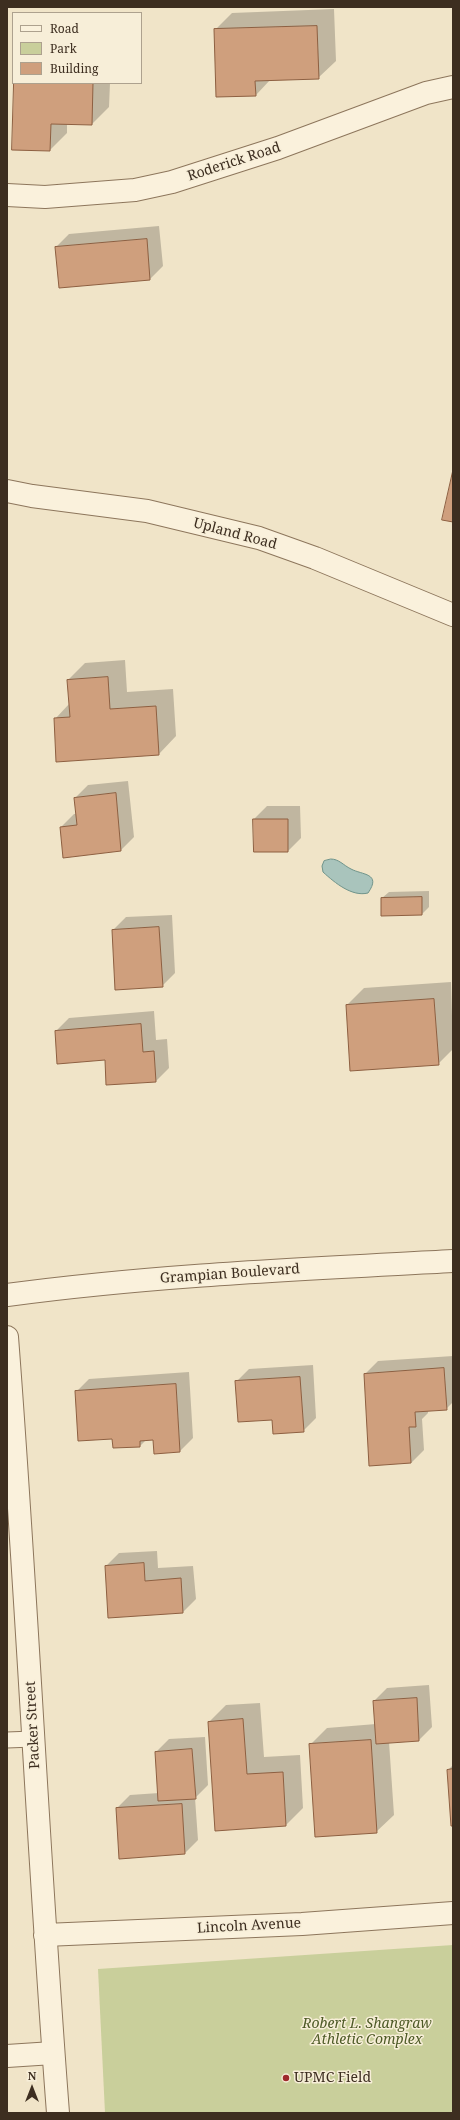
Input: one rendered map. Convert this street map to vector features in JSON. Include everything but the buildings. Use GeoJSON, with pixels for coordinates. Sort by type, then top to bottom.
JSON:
{"type":"FeatureCollection","features":[{"type":"Feature","properties":{"kind":"street","name":"Roderick Road"},"geometry":{"type":"LineString","coordinates":[[7,195],[45,198],[135,190],[172,182],[278,148],[426,93],[453,87]]}},
{"type":"Feature","properties":{"kind":"street","name":"Upland Road"},"geometry":{"type":"LineString","coordinates":[[7,491],[32,496],[147,511],[259,538],[315,558],[453,615]]}},
{"type":"Feature","properties":{"kind":"street","name":"Grampian Boulevard"},"geometry":{"type":"LineString","coordinates":[[7,1294],[92,1284],[453,1260]]}},
{"type":"Feature","properties":{"kind":"street","name":"Packer Street"},"geometry":{"type":"LineString","coordinates":[[7,1337],[21,1521],[45,1935],[58,2113]]}},
{"type":"Feature","properties":{"kind":"street","name":"Lincoln Avenue"},"geometry":{"type":"LineString","coordinates":[[45,1935],[302,1924],[453,1913]]}},
{"type":"Feature","properties":{"kind":"street"},"geometry":{"type":"LineString","coordinates":[[7,2056],[53,2053]]}},
{"type":"Feature","properties":{"kind":"lane"},"geometry":{"type":"LineString","coordinates":[[7,1740],[34,1739]]}},
{"type":"Feature","properties":{"kind":"green space","name":"Robert L. Shangraw Athletic Complex"},"geometry":{"type":"Polygon","coordinates":[[[453,1945],[453,2113],[105,2113],[98,1969],[453,1945]]]}},
{"type":"Feature","properties":{"kind":"water"},"geometry":{"type":"Polygon","coordinates":[[[331,859],[339,861],[351,869],[372,878],[372,886],[368,893],[362,894],[350,891],[338,885],[323,872],[322,866],[324,861],[331,859]]]}},
{"type":"Feature","properties":{"kind":"place","name":"UPMC Field"},"geometry":{"type":"Point","coordinates":[286,2078]}}]}
